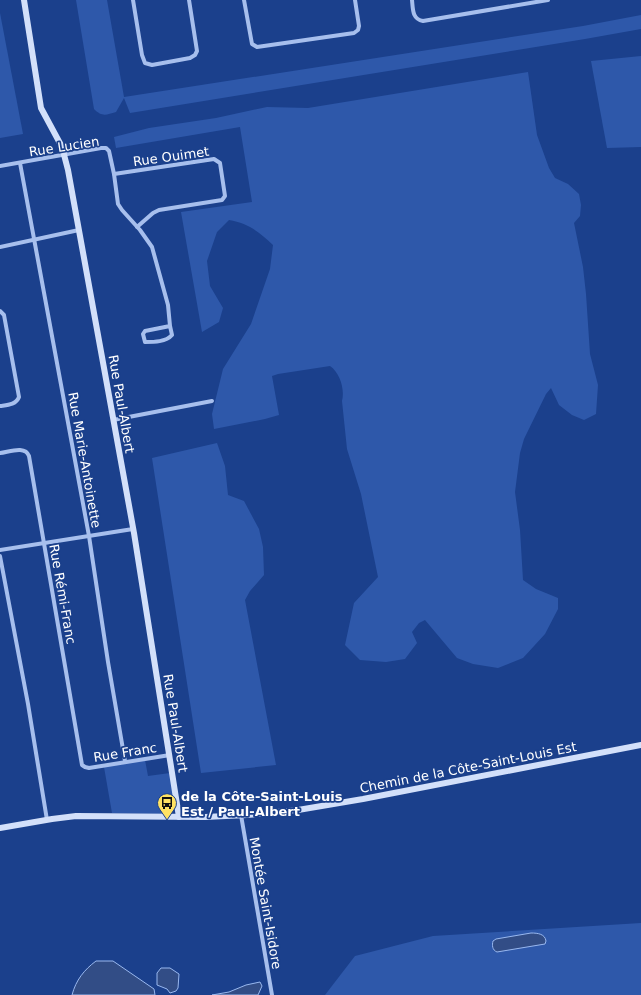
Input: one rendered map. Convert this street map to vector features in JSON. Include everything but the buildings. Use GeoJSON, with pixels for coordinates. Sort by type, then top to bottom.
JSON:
{"type":"FeatureCollection","features":[{"type":"Feature","properties":{"kind":"street","name":"Rue Paul-Albert"},"geometry":{"type":"LineString","coordinates":[[24,0],[41,108],[54,130],[64,154],[79,230],[133,529],[179,817]]}},
{"type":"Feature","properties":{"kind":"street"},"geometry":{"type":"LineString","coordinates":[[133,0],[142,55],[145,63],[152,65],[190,58],[195,55],[197,51],[189,0]]}},
{"type":"Feature","properties":{"kind":"street"},"geometry":{"type":"LineString","coordinates":[[244,0],[252,44],[257,47],[354,33],[358,30],[359,26],[355,0]]}},
{"type":"Feature","properties":{"kind":"street"},"geometry":{"type":"LineString","coordinates":[[412,0],[414,15],[417,19],[423,21],[525,2],[548,0]]}},
{"type":"Feature","properties":{"kind":"street","name":"Rue Lucien"},"geometry":{"type":"LineString","coordinates":[[0,166],[106,148],[109,151],[114,174],[118,204],[152,247],[168,305],[170,326]]}},
{"type":"Feature","properties":{"kind":"street","name":"Rue Ouimet"},"geometry":{"type":"LineString","coordinates":[[114,174],[214,159],[220,163],[225,196],[222,200],[160,210],[153,213],[137,227]]}},
{"type":"Feature","properties":{"kind":"street","name":"Rue Marie-Antoinette"},"geometry":{"type":"LineString","coordinates":[[20,163],[89,536],[108,662],[126,762]]}},
{"type":"Feature","properties":{"kind":"street"},"geometry":{"type":"LineString","coordinates":[[0,247],[79,230]]}},
{"type":"Feature","properties":{"kind":"street"},"geometry":{"type":"LineString","coordinates":[[0,312],[4,315],[19,397],[17,402],[13,404],[0,406]]}},
{"type":"Feature","properties":{"kind":"street"},"geometry":{"type":"LineString","coordinates":[[170,326],[172,335],[166,340],[145,342],[143,334],[144,331],[170,326]]}},
{"type":"Feature","properties":{"kind":"street"},"geometry":{"type":"LineString","coordinates":[[114,420],[212,401]]}},
{"type":"Feature","properties":{"kind":"street","name":"Rue Rémi-Franc"},"geometry":{"type":"LineString","coordinates":[[0,453],[22,450],[28,453],[81,762],[84,767]]}},
{"type":"Feature","properties":{"kind":"street"},"geometry":{"type":"LineString","coordinates":[[0,550],[133,529]]}},
{"type":"Feature","properties":{"kind":"street"},"geometry":{"type":"LineString","coordinates":[[0,556],[28,704],[47,820]]}},
{"type":"Feature","properties":{"kind":"street","name":"Chemin de la Côte-Saint-Louis Est"},"geometry":{"type":"LineString","coordinates":[[0,828],[89,815],[179,817],[240,816],[293,810],[337,804],[641,745]]}},
{"type":"Feature","properties":{"kind":"street","name":"Rue Franc"},"geometry":{"type":"LineString","coordinates":[[84,767],[89,768],[170,754]]}},
{"type":"Feature","properties":{"kind":"street","name":"Montée Saint-Isidore"},"geometry":{"type":"LineString","coordinates":[[240,816],[272,995]]}},
{"type":"Feature","properties":{"kind":"shaded area"},"geometry":{"type":"Polygon","coordinates":[[[76,0],[107,0],[124,97],[583,26],[641,15],[641,29],[130,113],[124,98],[116,112],[104,115],[94,109],[76,0]]]}},
{"type":"Feature","properties":{"kind":"shaded area"},"geometry":{"type":"Polygon","coordinates":[[[0,13],[23,134],[0,138],[0,13]]]}},
{"type":"Feature","properties":{"kind":"shaded area"},"geometry":{"type":"Polygon","coordinates":[[[641,56],[641,147],[607,148],[591,61],[641,56]]]}},
{"type":"Feature","properties":{"kind":"shaded area"},"geometry":{"type":"Polygon","coordinates":[[[528,72],[537,135],[549,168],[555,178],[568,184],[579,194],[581,205],[580,216],[574,223],[583,267],[590,354],[598,385],[596,414],[584,420],[572,415],[559,405],[551,388],[546,394],[524,439],[520,453],[515,492],[520,530],[523,580],[536,589],[558,598],[558,609],[545,634],[523,658],[498,668],[473,664],[457,658],[425,620],[419,623],[412,632],[417,643],[405,659],[386,662],[360,660],[345,645],[354,603],[378,577],[361,494],[347,449],[342,401],[343,391],[337,373],[330,366],[272,376],[279,415],[214,429],[212,414],[223,369],[251,324],[270,269],[273,245],[253,229],[236,221],[229,220],[217,232],[207,261],[210,286],[223,308],[219,322],[202,332],[181,212],[252,202],[240,127],[116,148],[114,137],[149,128],[216,118],[267,107],[308,108],[528,72]]]}},
{"type":"Feature","properties":{"kind":"shaded area"},"geometry":{"type":"Polygon","coordinates":[[[217,443],[225,466],[228,495],[244,501],[259,529],[263,547],[264,575],[250,591],[245,600],[276,765],[201,773],[152,458],[217,443]]]}},
{"type":"Feature","properties":{"kind":"shaded area"},"geometry":{"type":"Polygon","coordinates":[[[145,760],[148,776],[170,773],[175,809],[173,812],[168,814],[112,813],[104,767],[145,760]]]}},
{"type":"Feature","properties":{"kind":"shaded area"},"geometry":{"type":"Polygon","coordinates":[[[641,923],[641,995],[325,995],[355,956],[433,936],[641,923]]]}},
{"type":"Feature","properties":{"kind":"shaded area"},"geometry":{"type":"Polygon","coordinates":[[[531,933],[543,935],[546,941],[545,944],[497,952],[493,949],[493,941],[496,939],[531,933]]]}},
{"type":"Feature","properties":{"kind":"shaded area"},"geometry":{"type":"Polygon","coordinates":[[[96,961],[113,961],[154,989],[155,995],[72,995],[81,976],[96,961]]]}},
{"type":"Feature","properties":{"kind":"shaded area"},"geometry":{"type":"Polygon","coordinates":[[[161,968],[170,968],[179,974],[178,988],[176,991],[170,993],[167,989],[157,985],[157,973],[161,968]]]}},
{"type":"Feature","properties":{"kind":"shaded area"},"geometry":{"type":"Polygon","coordinates":[[[260,982],[262,986],[258,995],[212,995],[229,992],[246,985],[260,982]]]}},
{"type":"Feature","properties":{"kind":"place","name":"de la Côte-Saint-Louis Est / Paul-Albert"},"geometry":{"type":"Point","coordinates":[167,820]}}]}
